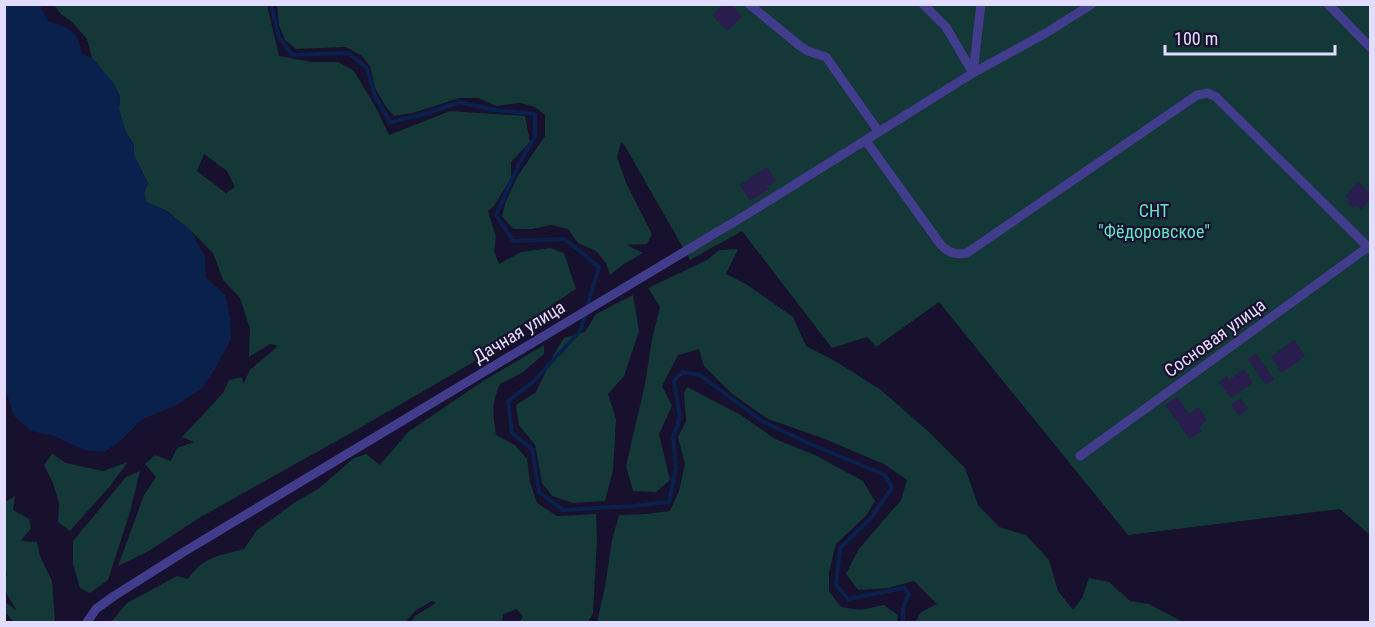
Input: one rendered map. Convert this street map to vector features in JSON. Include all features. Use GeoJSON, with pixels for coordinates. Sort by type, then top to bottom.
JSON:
{"type":"FeatureCollection","features":[{"type":"Feature","properties":{"kind":"street"},"geometry":{"type":"LineString","coordinates":[[749,4],[800,46],[826,57],[879,132]]}},
{"type":"Feature","properties":{"kind":"street"},"geometry":{"type":"LineString","coordinates":[[924,4],[946,27],[973,74]]}},
{"type":"Feature","properties":{"kind":"street"},"geometry":{"type":"LineString","coordinates":[[973,74],[981,4]]}},
{"type":"Feature","properties":{"kind":"street","name":"Дачная улица"},"geometry":{"type":"LineString","coordinates":[[87,622],[96,609],[155,569],[739,219],[973,74],[1092,4]]}},
{"type":"Feature","properties":{"kind":"street"},"geometry":{"type":"LineString","coordinates":[[1328,4],[1371,47]]}},
{"type":"Feature","properties":{"kind":"street"},"geometry":{"type":"LineString","coordinates":[[866,141],[940,245],[949,253],[967,253],[1197,95],[1208,93],[1216,98],[1369,248]]}},
{"type":"Feature","properties":{"kind":"street","name":"Сосновая улица"},"geometry":{"type":"LineString","coordinates":[[1080,456],[1369,248]]}},
{"type":"Feature","properties":{"kind":"green space"},"geometry":{"type":"Polygon","coordinates":[[[54,5],[267,5],[279,56],[312,62],[338,62],[354,71],[389,135],[450,111],[525,116],[530,142],[511,162],[511,178],[494,206],[488,211],[496,237],[494,251],[499,264],[521,252],[550,248],[564,253],[576,289],[500,339],[472,363],[199,518],[149,551],[118,566],[144,495],[156,477],[145,464],[155,455],[171,461],[177,448],[194,442],[182,437],[223,393],[229,380],[241,377],[244,383],[250,370],[278,346],[270,344],[249,357],[250,329],[240,298],[223,280],[213,253],[167,211],[146,202],[144,193],[148,183],[134,155],[134,145],[125,130],[119,110],[120,96],[114,84],[92,58],[87,39],[72,22],[54,5]],[[204,154],[197,171],[226,193],[235,187],[227,171],[204,154]]]}},
{"type":"Feature","properties":{"kind":"green space","name":"СНТ \"Фёдоровское\""},"geometry":{"type":"Polygon","coordinates":[[[277,5],[1370,5],[1370,535],[1340,509],[1128,535],[939,302],[876,347],[867,337],[832,348],[742,231],[690,260],[621,142],[617,157],[627,185],[652,234],[647,244],[627,245],[643,253],[610,275],[606,263],[596,251],[578,243],[568,229],[551,225],[532,229],[513,229],[502,216],[517,177],[545,136],[545,115],[535,107],[520,103],[496,106],[479,98],[459,98],[413,113],[394,116],[375,88],[370,66],[362,56],[346,47],[296,49],[285,40],[279,25],[277,5]]]}},
{"type":"Feature","properties":{"kind":"green space"},"geometry":{"type":"Polygon","coordinates":[[[738,249],[726,274],[746,284],[793,317],[806,346],[881,390],[930,433],[965,468],[978,505],[999,527],[1026,535],[1049,560],[1058,591],[1073,610],[1082,598],[1089,578],[1109,582],[1130,601],[1149,604],[1183,622],[915,622],[921,612],[937,604],[914,581],[888,588],[858,590],[846,574],[858,550],[901,500],[907,480],[884,464],[822,438],[768,419],[731,393],[704,366],[699,349],[678,355],[662,386],[672,406],[659,434],[670,480],[656,492],[633,491],[626,466],[660,307],[648,288],[707,260],[719,250],[738,249]]]}},
{"type":"Feature","properties":{"kind":"green space"},"geometry":{"type":"Polygon","coordinates":[[[633,295],[639,331],[624,376],[608,394],[616,419],[613,471],[605,501],[573,503],[552,496],[542,483],[535,445],[519,425],[516,405],[536,392],[564,338],[585,332],[596,314],[633,295]]]}},
{"type":"Feature","properties":{"kind":"green space"},"geometry":{"type":"Polygon","coordinates":[[[544,345],[544,354],[522,373],[500,384],[493,409],[496,435],[515,445],[527,459],[530,482],[537,503],[557,516],[596,514],[593,613],[588,622],[519,622],[523,617],[517,609],[503,614],[502,622],[411,622],[415,616],[436,603],[432,601],[415,611],[406,622],[111,622],[127,603],[177,576],[188,579],[194,571],[212,558],[244,549],[257,530],[318,489],[354,458],[366,454],[380,465],[408,432],[483,381],[544,345]]]}},
{"type":"Feature","properties":{"kind":"green space"},"geometry":{"type":"Polygon","coordinates":[[[687,387],[741,415],[775,439],[815,455],[863,481],[875,501],[866,516],[836,544],[829,572],[829,591],[841,607],[860,610],[884,605],[898,615],[897,622],[597,622],[612,540],[619,515],[670,511],[679,491],[685,464],[678,437],[686,421],[684,393],[687,387]]]}},
{"type":"Feature","properties":{"kind":"green space"},"geometry":{"type":"Polygon","coordinates":[[[52,454],[66,463],[103,471],[128,462],[70,531],[58,522],[59,503],[44,465],[52,454]]]}},
{"type":"Feature","properties":{"kind":"green space"},"geometry":{"type":"Polygon","coordinates":[[[140,471],[130,512],[108,580],[90,593],[80,588],[73,564],[73,541],[126,477],[140,471]]]}},
{"type":"Feature","properties":{"kind":"green space"},"geometry":{"type":"Polygon","coordinates":[[[15,496],[13,510],[29,519],[31,528],[21,541],[37,542],[40,556],[52,581],[55,622],[14,622],[5,612],[5,602],[16,610],[5,589],[7,575],[4,559],[5,502],[15,496]]]}},
{"type":"Feature","properties":{"kind":"water"},"geometry":{"type":"Polygon","coordinates":[[[4,5],[40,5],[48,21],[72,31],[78,40],[82,54],[92,58],[114,84],[120,96],[119,110],[125,130],[134,145],[134,155],[148,183],[144,193],[146,202],[167,211],[190,230],[205,256],[206,278],[225,295],[230,317],[231,339],[202,388],[175,406],[143,419],[120,441],[104,452],[84,450],[54,436],[31,431],[14,416],[5,388],[4,5]]]}},
{"type":"Feature","properties":{"kind":"building"},"geometry":{"type":"Polygon","coordinates":[[[724,4],[731,4],[742,17],[727,31],[712,15],[724,4]]]}},
{"type":"Feature","properties":{"kind":"building"},"geometry":{"type":"Polygon","coordinates":[[[767,167],[776,181],[767,187],[769,189],[750,201],[740,185],[767,167]]]}},
{"type":"Feature","properties":{"kind":"building"},"geometry":{"type":"Polygon","coordinates":[[[1358,182],[1370,193],[1370,199],[1361,210],[1356,205],[1353,208],[1348,203],[1350,200],[1345,196],[1358,182]]]}},
{"type":"Feature","properties":{"kind":"building"},"geometry":{"type":"Polygon","coordinates":[[[1294,340],[1305,356],[1282,373],[1271,357],[1294,340]]]}},
{"type":"Feature","properties":{"kind":"building"},"geometry":{"type":"Polygon","coordinates":[[[1256,354],[1274,379],[1266,385],[1248,359],[1256,354]]]}},
{"type":"Feature","properties":{"kind":"building"},"geometry":{"type":"Polygon","coordinates":[[[1244,369],[1253,382],[1231,398],[1219,382],[1227,376],[1229,380],[1244,369]]]}},
{"type":"Feature","properties":{"kind":"building"},"geometry":{"type":"Polygon","coordinates":[[[1177,397],[1189,414],[1198,407],[1207,420],[1199,427],[1202,431],[1190,439],[1165,405],[1177,397]]]}},
{"type":"Feature","properties":{"kind":"building"},"geometry":{"type":"Polygon","coordinates":[[[1240,398],[1248,409],[1239,416],[1231,405],[1240,398]]]}},
{"type":"Feature","properties":{"kind":"waterway"},"geometry":{"type":"LineString","coordinates":[[271,4],[279,37],[292,55],[348,53],[367,68],[375,96],[390,122],[425,114],[459,102],[494,110],[535,114],[535,137],[520,162],[496,215],[513,241],[565,239],[599,267],[587,307]]}},
{"type":"Feature","properties":{"kind":"waterway"},"geometry":{"type":"LineString","coordinates":[[585,315],[580,331],[533,382],[508,401],[512,433],[532,449],[539,492],[563,510],[669,502],[676,468],[673,437],[680,417],[674,381],[682,372],[700,375],[762,421],[885,475],[892,488],[871,518],[840,548],[836,585],[848,599],[904,588],[909,594],[903,607],[903,622]]}}]}
